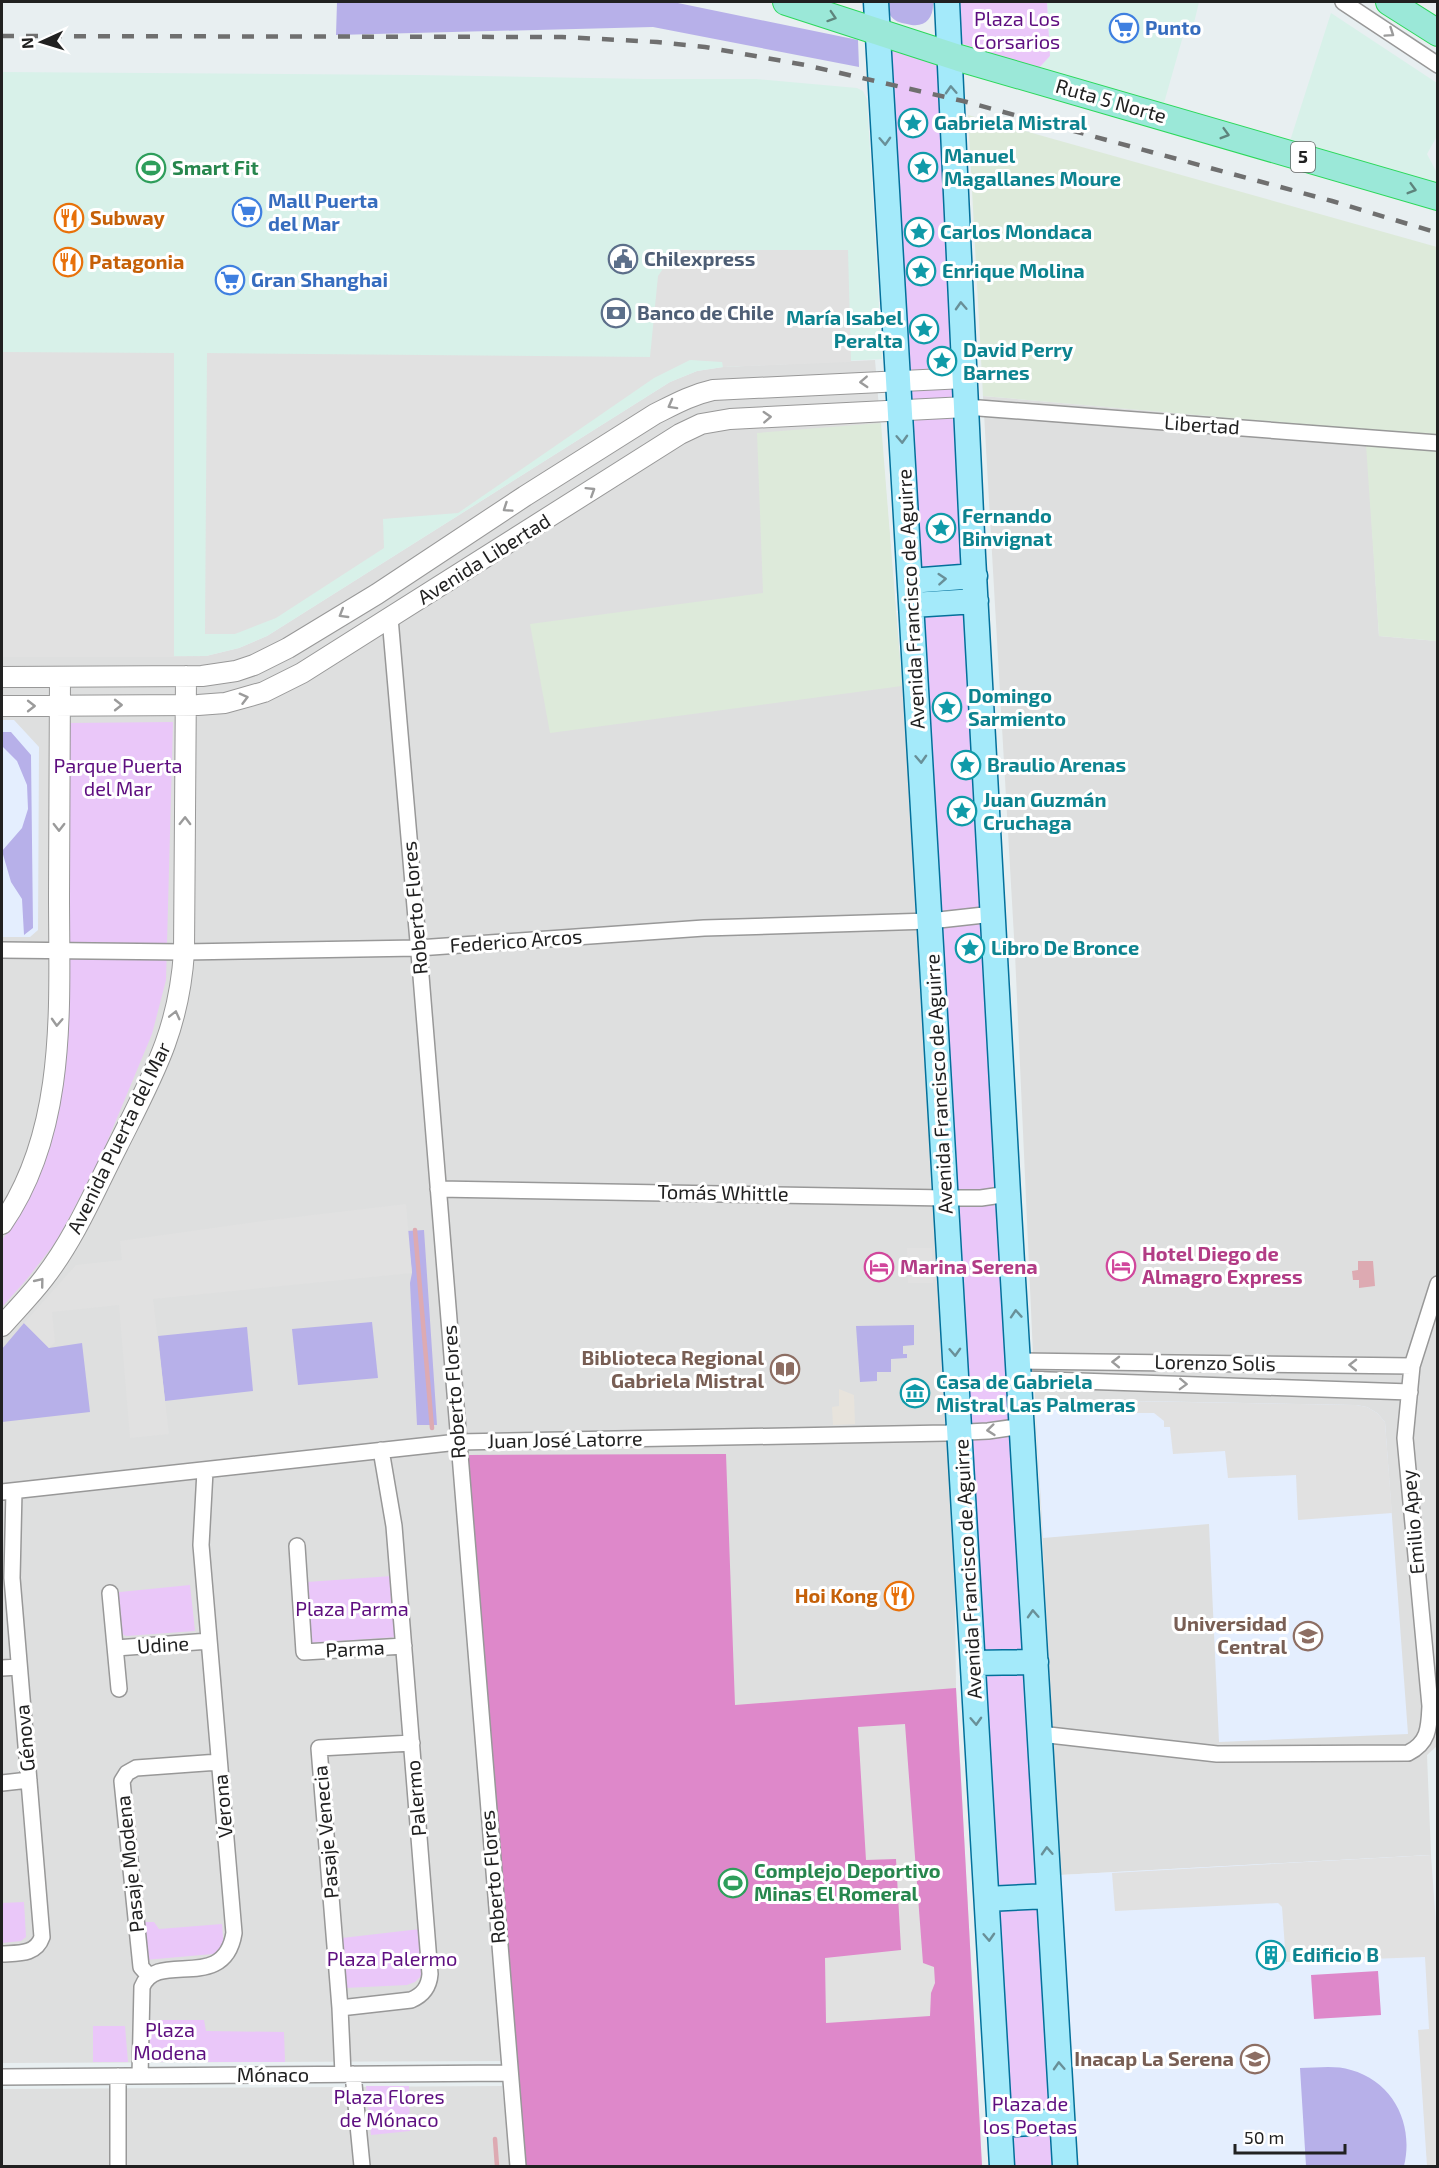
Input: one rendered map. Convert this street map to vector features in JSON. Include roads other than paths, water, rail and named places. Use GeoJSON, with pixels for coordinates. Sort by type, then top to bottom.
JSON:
{"type":"FeatureCollection","features":[{"type":"Feature","properties":{"kind":"highway","name":"Ruta 5 Norte"},"geometry":{"type":"LineString","coordinates":[[786,2],[949,55],[1437,197]]}},
{"type":"Feature","properties":{"kind":"highway"},"geometry":{"type":"LineString","coordinates":[[1389,2],[1437,33]]}},
{"type":"Feature","properties":{"kind":"main road","name":"Avenida Francisco de Aguirre"},"geometry":{"type":"LineString","coordinates":[[876,2],[1002,2166]]}},
{"type":"Feature","properties":{"kind":"main road"},"geometry":{"type":"LineString","coordinates":[[947,2],[1008,1194],[1065,2166]]}},
{"type":"Feature","properties":{"kind":"main road"},"geometry":{"type":"LineString","coordinates":[[910,581],[975,576]]}},
{"type":"Feature","properties":{"kind":"main road"},"geometry":{"type":"LineString","coordinates":[[912,605],[976,601]]}},
{"type":"Feature","properties":{"kind":"main road"},"geometry":{"type":"LineString","coordinates":[[973,1663],[1036,1662]]}},
{"type":"Feature","properties":{"kind":"main road"},"geometry":{"type":"LineString","coordinates":[[987,1899],[1049,1896]]}},
{"type":"Feature","properties":{"kind":"main road"},"geometry":{"type":"LineString","coordinates":[[1000,2125],[1062,2121]]}},
{"type":"Feature","properties":{"kind":"street"},"geometry":{"type":"LineString","coordinates":[[1343,2],[1437,65]]}},
{"type":"Feature","properties":{"kind":"street","name":"Avenida Libertad"},"geometry":{"type":"LineString","coordinates":[[2,677],[207,675],[236,671],[272,657],[377,594],[535,490],[685,398],[713,390],[965,378]]}},
{"type":"Feature","properties":{"kind":"street","name":"Avenida Libertad"},"geometry":{"type":"LineString","coordinates":[[2,706],[225,703],[264,692],[302,673],[680,434],[701,424],[721,419],[966,406]]}},
{"type":"Feature","properties":{"kind":"street","name":"Libertad"},"geometry":{"type":"LineString","coordinates":[[966,406],[1437,443]]}},
{"type":"Feature","properties":{"kind":"street","name":"Roberto Flores"},"geometry":{"type":"LineString","coordinates":[[390,618],[518,2166]]}},
{"type":"Feature","properties":{"kind":"street","name":"Avenida Puerta del Mar"},"geometry":{"type":"LineString","coordinates":[[2,1326],[45,1276],[83,1214],[157,1066],[171,1030],[176,1011],[184,952],[186,676]]}},
{"type":"Feature","properties":{"kind":"street"},"geometry":{"type":"LineString","coordinates":[[3,1219],[22,1193],[38,1152],[48,1115],[54,1072],[59,950],[60,677]]}},
{"type":"Feature","properties":{"kind":"street","name":"Federico Arcos"},"geometry":{"type":"LineString","coordinates":[[2,950],[184,952],[418,948],[704,928],[930,921],[993,914]]}},
{"type":"Feature","properties":{"kind":"street","name":"Tomás Whittle"},"geometry":{"type":"LineString","coordinates":[[438,1189],[981,1198],[1008,1194]]}},
{"type":"Feature","properties":{"kind":"street","name":"Emilio Apey"},"geometry":{"type":"LineString","coordinates":[[1040,1734],[1217,1754],[1408,1754],[1417,1749],[1424,1740],[1429,1726],[1430,1707],[1405,1438],[1412,1366],[1437,1284]]}},
{"type":"Feature","properties":{"kind":"street","name":"Lorenzo Solis"},"geometry":{"type":"LineString","coordinates":[[1019,1370],[1412,1366]]}},
{"type":"Feature","properties":{"kind":"street","name":"Lorenzo Solis"},"geometry":{"type":"LineString","coordinates":[[1019,1370],[1410,1392]]}},
{"type":"Feature","properties":{"kind":"street","name":"Juan José Latorre"},"geometry":{"type":"LineString","coordinates":[[8,1491],[458,1442],[960,1432],[1023,1426]]}},
{"type":"Feature","properties":{"kind":"street","name":"Palermo"},"geometry":{"type":"LineString","coordinates":[[340,2008],[411,2000],[423,1993],[430,1981],[394,1526],[381,1450]]}},
{"type":"Feature","properties":{"kind":"street","name":"Verona"},"geometry":{"type":"LineString","coordinates":[[149,1976],[159,1972],[212,1966],[225,1956],[234,1934],[201,1545],[205,1471]]}},
{"type":"Feature","properties":{"kind":"street","name":"Génova"},"geometry":{"type":"LineString","coordinates":[[2,1954],[33,1950],[42,1937],[12,1578],[8,1491]]}},
{"type":"Feature","properties":{"kind":"street","name":"Parma"},"geometry":{"type":"LineString","coordinates":[[297,1546],[304,1652],[404,1646]]}},
{"type":"Feature","properties":{"kind":"street","name":"Udine"},"geometry":{"type":"LineString","coordinates":[[110,1593],[119,1689]]}},
{"type":"Feature","properties":{"kind":"street","name":"Udine"},"geometry":{"type":"LineString","coordinates":[[116,1648],[209,1641]]}},
{"type":"Feature","properties":{"kind":"street"},"geometry":{"type":"LineString","coordinates":[[2,1668],[19,1667]]}},
{"type":"Feature","properties":{"kind":"street","name":"Pasaje Venecia"},"geometry":{"type":"LineString","coordinates":[[340,2008],[319,1748],[412,1743]]}},
{"type":"Feature","properties":{"kind":"street","name":"Pasaje Modena"},"geometry":{"type":"LineString","coordinates":[[149,1976],[141,1968],[122,1781],[127,1773],[136,1768],[219,1762]]}},
{"type":"Feature","properties":{"kind":"street"},"geometry":{"type":"LineString","coordinates":[[2,1783],[29,1780]]}},
{"type":"Feature","properties":{"kind":"street"},"geometry":{"type":"LineString","coordinates":[[140,2076],[142,1987],[149,1976]]}},
{"type":"Feature","properties":{"kind":"street"},"geometry":{"type":"LineString","coordinates":[[340,2008],[362,2166]]}},
{"type":"Feature","properties":{"kind":"street","name":"Mónaco"},"geometry":{"type":"LineString","coordinates":[[2,2077],[509,2073]]}},
{"type":"Feature","properties":{"kind":"street"},"geometry":{"type":"LineString","coordinates":[[118,2076],[118,2166]]}},
{"type":"Feature","properties":{"kind":"waterway"},"geometry":{"type":"LineString","coordinates":[[415,1230],[432,1428]]}},
{"type":"Feature","properties":{"kind":"waterway"},"geometry":{"type":"LineString","coordinates":[[495,2139],[497,2166]]}},
{"type":"Feature","properties":{"kind":"railway"},"geometry":{"type":"LineString","coordinates":[[2,36],[562,37],[705,47],[805,65],[963,101],[1332,201],[1438,233]]}},
{"type":"Feature","properties":{"kind":"place","name":"Punto"},"geometry":{"type":"Point","coordinates":[1124,28]}},
{"type":"Feature","properties":{"kind":"place","name":"Gabriela Mistral"},"geometry":{"type":"Point","coordinates":[913,123]}},
{"type":"Feature","properties":{"kind":"place","name":"Manuel Magallanes Moure"},"geometry":{"type":"Point","coordinates":[923,167]}},
{"type":"Feature","properties":{"kind":"place","name":"Smart Fit"},"geometry":{"type":"Point","coordinates":[151,168]}},
{"type":"Feature","properties":{"kind":"place","name":"Mall Puerta del Mar"},"geometry":{"type":"Point","coordinates":[247,212]}},
{"type":"Feature","properties":{"kind":"place","name":"Subway"},"geometry":{"type":"Point","coordinates":[69,218]}},
{"type":"Feature","properties":{"kind":"place","name":"Carlos Mondaca"},"geometry":{"type":"Point","coordinates":[919,232]}},
{"type":"Feature","properties":{"kind":"place","name":"Chilexpress"},"geometry":{"type":"Point","coordinates":[623,259]}},
{"type":"Feature","properties":{"kind":"place","name":"Patagonia"},"geometry":{"type":"Point","coordinates":[68,262]}},
{"type":"Feature","properties":{"kind":"place","name":"Enrique Molina"},"geometry":{"type":"Point","coordinates":[921,271]}},
{"type":"Feature","properties":{"kind":"place","name":"Gran Shanghai"},"geometry":{"type":"Point","coordinates":[230,280]}},
{"type":"Feature","properties":{"kind":"place","name":"Banco de Chile"},"geometry":{"type":"Point","coordinates":[616,313]}},
{"type":"Feature","properties":{"kind":"place","name":"María Isabel Peralta"},"geometry":{"type":"Point","coordinates":[924,329]}},
{"type":"Feature","properties":{"kind":"place","name":"David Perry Barnes"},"geometry":{"type":"Point","coordinates":[942,361]}},
{"type":"Feature","properties":{"kind":"place","name":"Fernando Binvignat"},"geometry":{"type":"Point","coordinates":[941,528]}},
{"type":"Feature","properties":{"kind":"place","name":"Domingo Sarmiento"},"geometry":{"type":"Point","coordinates":[947,707]}},
{"type":"Feature","properties":{"kind":"place","name":"Braulio Arenas"},"geometry":{"type":"Point","coordinates":[966,765]}},
{"type":"Feature","properties":{"kind":"place","name":"Juan Guzmán Cruchaga"},"geometry":{"type":"Point","coordinates":[962,811]}},
{"type":"Feature","properties":{"kind":"place","name":"Libro De Bronce"},"geometry":{"type":"Point","coordinates":[970,948]}},
{"type":"Feature","properties":{"kind":"place","name":"Hotel Diego de Almagro Express"},"geometry":{"type":"Point","coordinates":[1121,1266]}},
{"type":"Feature","properties":{"kind":"place","name":"Marina Serena"},"geometry":{"type":"Point","coordinates":[879,1267]}},
{"type":"Feature","properties":{"kind":"place","name":"Biblioteca Regional Gabriela Mistral"},"geometry":{"type":"Point","coordinates":[785,1369]}},
{"type":"Feature","properties":{"kind":"place","name":"Casa de Gabriela Mistral Las Palmeras"},"geometry":{"type":"Point","coordinates":[915,1393]}},
{"type":"Feature","properties":{"kind":"place","name":"Hoi Kong"},"geometry":{"type":"Point","coordinates":[899,1596]}},
{"type":"Feature","properties":{"kind":"place","name":"Universidad Central"},"geometry":{"type":"Point","coordinates":[1308,1636]}},
{"type":"Feature","properties":{"kind":"place","name":"Complejo Deportivo Minas El Romeral"},"geometry":{"type":"Point","coordinates":[733,1883]}},
{"type":"Feature","properties":{"kind":"place","name":"Edificio B"},"geometry":{"type":"Point","coordinates":[1271,1955]}},
{"type":"Feature","properties":{"kind":"place","name":"Inacap La Serena"},"geometry":{"type":"Point","coordinates":[1255,2059]}},
{"type":"Feature","properties":{"kind":"park label","name":"Plaza Los Corsarios"},"geometry":{"type":"Point","coordinates":[1017,30]}},
{"type":"Feature","properties":{"kind":"park label","name":"Parque Puerta del Mar"},"geometry":{"type":"Point","coordinates":[118,778]}},
{"type":"Feature","properties":{"kind":"park label","name":"Plaza Parma"},"geometry":{"type":"Point","coordinates":[352,1609]}},
{"type":"Feature","properties":{"kind":"park label","name":"Plaza Palermo"},"geometry":{"type":"Point","coordinates":[392,1959]}},
{"type":"Feature","properties":{"kind":"park label","name":"Plaza Modena"},"geometry":{"type":"Point","coordinates":[170,2042]}},
{"type":"Feature","properties":{"kind":"park label","name":"Plaza Flores de Mónaco"},"geometry":{"type":"Point","coordinates":[389,2108]}},
{"type":"Feature","properties":{"kind":"park label","name":"Plaza de los Poetas"},"geometry":{"type":"Point","coordinates":[1030,2116]}}]}
